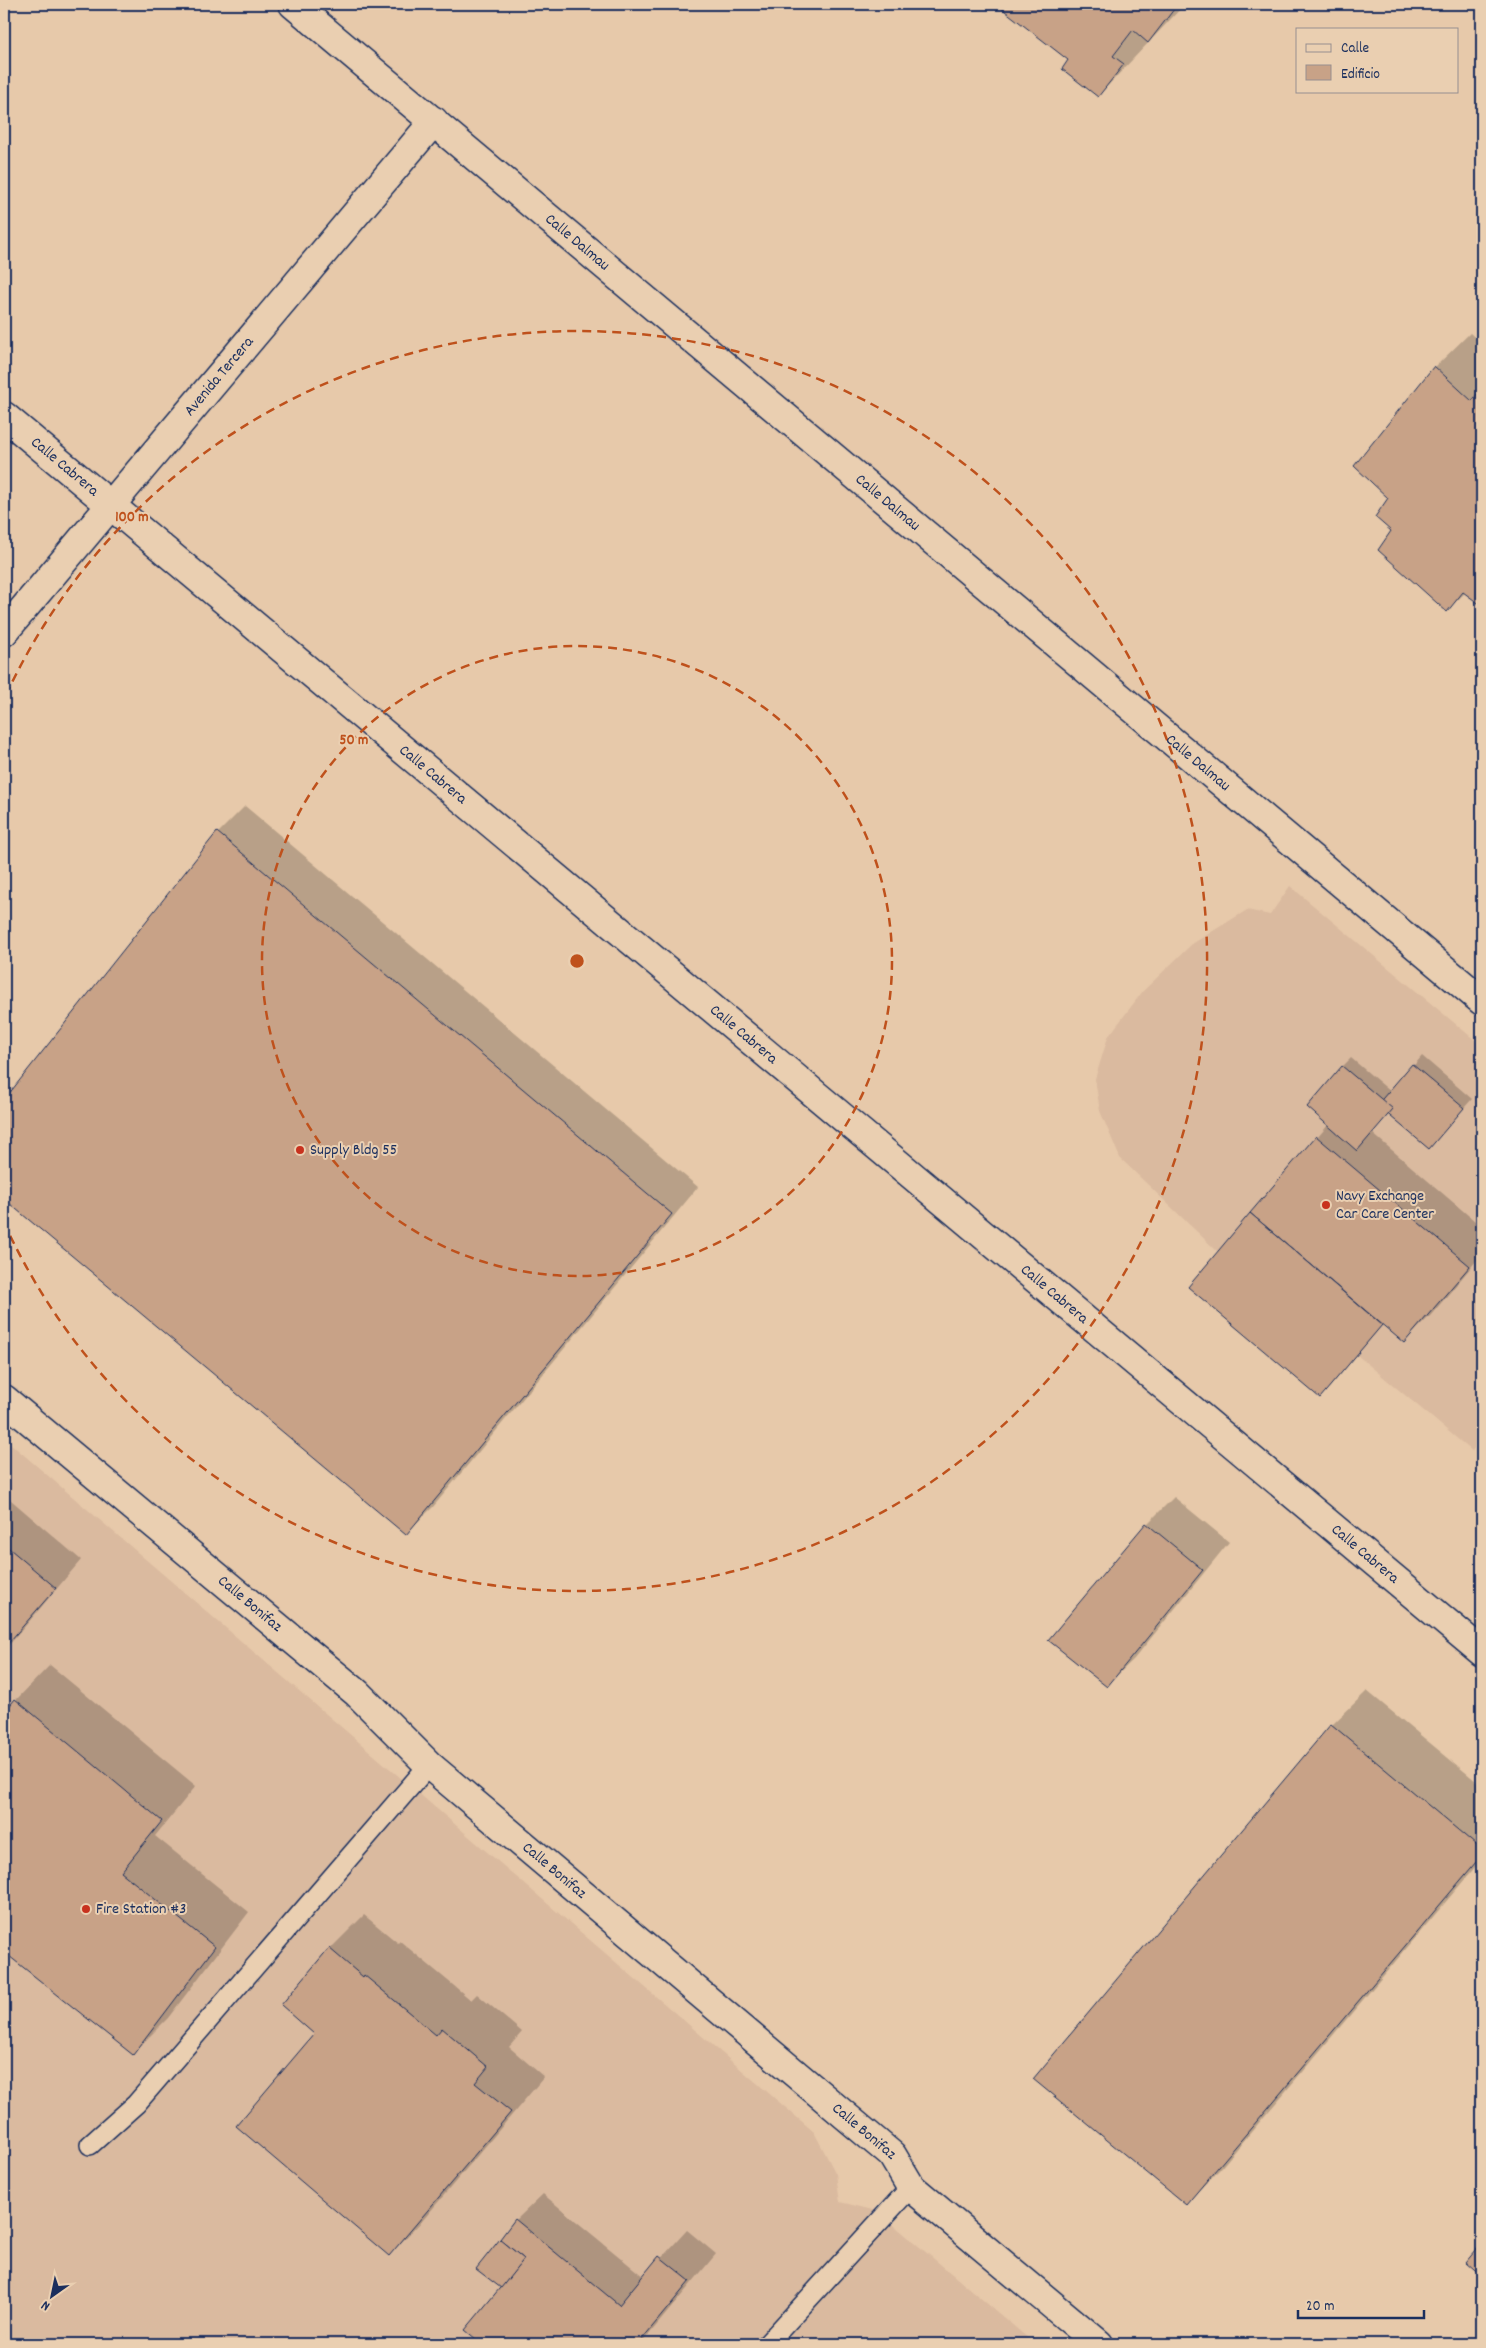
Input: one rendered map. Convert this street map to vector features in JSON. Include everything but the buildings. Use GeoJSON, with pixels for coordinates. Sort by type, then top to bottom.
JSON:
{"type":"FeatureCollection","features":[{"type":"Feature","properties":{"kind":"street","name":"Calle Dalmau"},"geometry":{"type":"LineString","coordinates":[[293,4],[1482,1000]]}},
{"type":"Feature","properties":{"kind":"street","name":"Avenida Tercera"},"geometry":{"type":"LineString","coordinates":[[4,632],[434,121]]}},
{"type":"Feature","properties":{"kind":"street","name":"Calle Cabrera"},"geometry":{"type":"LineString","coordinates":[[4,416],[1482,1652]]}},
{"type":"Feature","properties":{"kind":"street","name":"Calle Bonifaz"},"geometry":{"type":"LineString","coordinates":[[4,1399],[357,1693],[429,1765],[892,2155],[910,2187],[1099,2344]]}},
{"type":"Feature","properties":{"kind":"lane"},"geometry":{"type":"LineString","coordinates":[[90,2145],[136,2104],[429,1765]]}},
{"type":"Feature","properties":{"kind":"lane"},"geometry":{"type":"LineString","coordinates":[[767,2344],[910,2187]]}},
{"type":"Feature","properties":{"kind":"shaded area","name":"Navy Exchange Car Care Center"},"geometry":{"type":"Polygon","coordinates":[[[1290,886],[1482,1046],[1482,1438],[1472,1451],[1357,1355],[1320,1398],[1188,1287],[1218,1252],[1120,1158],[1100,1111],[1095,1079],[1108,1037],[1143,991],[1192,944],[1247,910],[1270,915],[1290,886]]]}},
{"type":"Feature","properties":{"kind":"shaded area"},"geometry":{"type":"Polygon","coordinates":[[[4,1438],[814,2132],[836,2174],[840,2202],[877,2211],[1035,2344],[4,2344],[4,1438]]]}},
{"type":"Feature","properties":{"kind":"place","name":"Supply Bldg 55"},"geometry":{"type":"Point","coordinates":[300,1150]}},
{"type":"Feature","properties":{"kind":"place","name":"Navy Exchange Car Care Center"},"geometry":{"type":"Point","coordinates":[1326,1205]}},
{"type":"Feature","properties":{"kind":"place","name":"Fire Station #3"},"geometry":{"type":"Point","coordinates":[86,1909]}}]}
